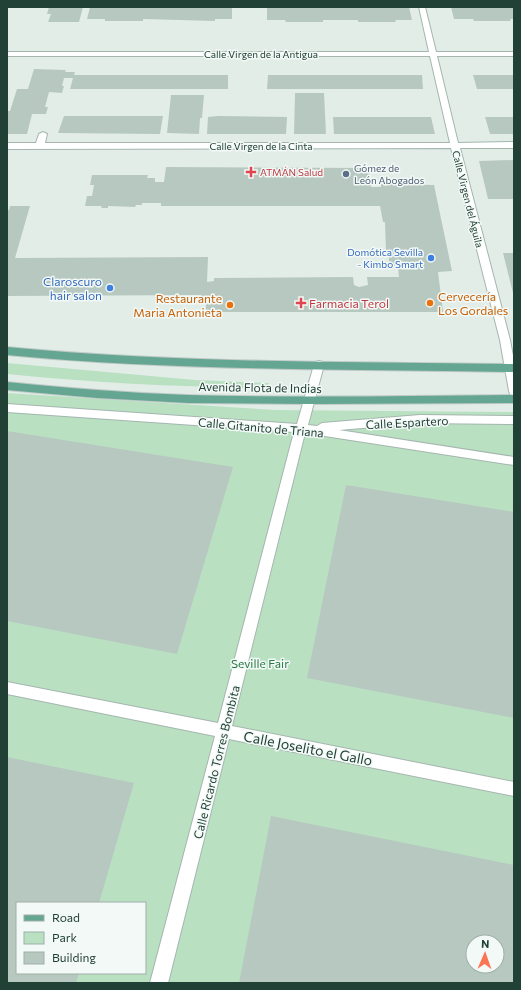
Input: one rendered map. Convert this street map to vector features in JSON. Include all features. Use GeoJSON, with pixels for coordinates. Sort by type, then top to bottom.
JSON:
{"type":"FeatureCollection","features":[{"type":"Feature","properties":{"kind":"main road","name":"Avenida Flota de Indias"},"geometry":{"type":"LineString","coordinates":[[7,351],[81,358],[179,363],[511,368]]}},
{"type":"Feature","properties":{"kind":"main road","name":"Avenida Flota de Indias"},"geometry":{"type":"LineString","coordinates":[[7,386],[70,392],[186,399],[308,401],[514,399]]}},
{"type":"Feature","properties":{"kind":"street","name":"Calle Virgen del Águila"},"geometry":{"type":"LineString","coordinates":[[422,7],[469,205],[505,340],[514,391]]}},
{"type":"Feature","properties":{"kind":"street","name":"Calle Virgen de la Antigua"},"geometry":{"type":"LineString","coordinates":[[7,54],[514,54]]}},
{"type":"Feature","properties":{"kind":"street"},"geometry":{"type":"LineString","coordinates":[[40,146],[43,134]]}},
{"type":"Feature","properties":{"kind":"street","name":"Calle Virgen de la Cinta"},"geometry":{"type":"LineString","coordinates":[[7,146],[514,145]]}},
{"type":"Feature","properties":{"kind":"street","name":"Calle Ricardo Torres Bombita"},"geometry":{"type":"LineString","coordinates":[[159,983],[318,365]]}},
{"type":"Feature","properties":{"kind":"street","name":"Calle Gitanito de Triana"},"geometry":{"type":"LineString","coordinates":[[7,408],[301,428],[514,461]]}},
{"type":"Feature","properties":{"kind":"street","name":"Calle Espartero"},"geometry":{"type":"LineString","coordinates":[[301,428],[420,419],[514,420]]}},
{"type":"Feature","properties":{"kind":"street","name":"Calle Joselito el Gallo"},"geometry":{"type":"LineString","coordinates":[[7,688],[514,789]]}},
{"type":"Feature","properties":{"kind":"green space"},"geometry":{"type":"Polygon","coordinates":[[[7,363],[195,380],[269,383],[269,388],[138,384],[7,374],[7,363]]]}},
{"type":"Feature","properties":{"kind":"green space","name":"Seville Fair"},"geometry":{"type":"Polygon","coordinates":[[[7,393],[275,410],[514,412],[514,983],[7,983],[7,393]]]}},
{"type":"Feature","properties":{"kind":"building"},"geometry":{"type":"Polygon","coordinates":[[[49,7],[83,7],[79,22],[48,22],[51,14],[47,14],[49,7]]]}},
{"type":"Feature","properties":{"kind":"building"},"geometry":{"type":"Polygon","coordinates":[[[90,7],[232,7],[232,19],[215,19],[215,21],[143,19],[143,21],[105,21],[105,19],[87,19],[90,7]]]}},
{"type":"Feature","properties":{"kind":"building"},"geometry":{"type":"Polygon","coordinates":[[[267,7],[409,7],[412,20],[395,20],[396,22],[323,20],[323,22],[286,22],[285,20],[267,20],[267,7]]]}},
{"type":"Feature","properties":{"kind":"building"},"geometry":{"type":"Polygon","coordinates":[[[451,7],[514,7],[514,19],[510,19],[511,21],[474,21],[473,19],[454,19],[451,7]]]}},
{"type":"Feature","properties":{"kind":"building"},"geometry":{"type":"Polygon","coordinates":[[[34,69],[66,70],[65,72],[75,72],[74,75],[228,75],[228,89],[70,89],[73,78],[64,78],[62,93],[49,92],[45,107],[48,107],[46,114],[32,114],[27,134],[7,134],[7,111],[10,111],[17,89],[28,89],[34,69]]]}},
{"type":"Feature","properties":{"kind":"building"},"geometry":{"type":"Polygon","coordinates":[[[268,75],[422,75],[423,89],[267,89],[268,75]]]}},
{"type":"Feature","properties":{"kind":"building"},"geometry":{"type":"Polygon","coordinates":[[[473,75],[514,75],[514,89],[477,89],[473,75]]]}},
{"type":"Feature","properties":{"kind":"building"},"geometry":{"type":"Polygon","coordinates":[[[295,93],[324,93],[326,134],[294,134],[295,93]]]}},
{"type":"Feature","properties":{"kind":"building"},"geometry":{"type":"Polygon","coordinates":[[[171,95],[204,95],[199,134],[167,133],[171,95]]]}},
{"type":"Feature","properties":{"kind":"building"},"geometry":{"type":"Polygon","coordinates":[[[64,116],[163,116],[160,134],[58,133],[64,116]]]}},
{"type":"Feature","properties":{"kind":"building"},"geometry":{"type":"Polygon","coordinates":[[[208,117],[287,117],[286,134],[207,134],[208,117]]]}},
{"type":"Feature","properties":{"kind":"building"},"geometry":{"type":"Polygon","coordinates":[[[333,117],[431,117],[435,134],[334,134],[333,117]]]}},
{"type":"Feature","properties":{"kind":"building"},"geometry":{"type":"Polygon","coordinates":[[[485,117],[514,117],[514,134],[490,134],[485,117]]]}},
{"type":"Feature","properties":{"kind":"building"},"geometry":{"type":"Polygon","coordinates":[[[514,160],[514,199],[488,199],[479,161],[514,160]]]}},
{"type":"Feature","properties":{"kind":"building"},"geometry":{"type":"Polygon","coordinates":[[[166,167],[369,168],[371,187],[381,187],[381,184],[434,185],[452,271],[438,272],[443,312],[206,312],[206,300],[200,300],[201,295],[7,296],[7,210],[9,210],[10,206],[30,206],[15,258],[208,257],[207,282],[214,281],[214,278],[353,277],[354,285],[359,287],[368,285],[367,277],[399,277],[398,267],[390,266],[388,253],[386,253],[385,222],[383,222],[380,206],[161,206],[161,203],[142,203],[142,205],[136,205],[135,207],[108,206],[108,208],[101,208],[102,206],[85,206],[87,196],[92,196],[94,185],[90,185],[92,175],[148,175],[147,178],[155,178],[155,182],[164,182],[166,167]]]}},
{"type":"Feature","properties":{"kind":"building"},"geometry":{"type":"Polygon","coordinates":[[[503,253],[514,253],[514,293],[513,293],[503,253]]]}},
{"type":"Feature","properties":{"kind":"building"},"geometry":{"type":"Polygon","coordinates":[[[7,431],[233,467],[177,654],[7,621],[7,431]]]}},
{"type":"Feature","properties":{"kind":"building"},"geometry":{"type":"Polygon","coordinates":[[[346,485],[514,512],[514,718],[307,678],[346,485]]]}},
{"type":"Feature","properties":{"kind":"building"},"geometry":{"type":"Polygon","coordinates":[[[7,757],[134,783],[99,902],[16,902],[16,974],[79,974],[76,983],[7,983],[7,757]]]}},
{"type":"Feature","properties":{"kind":"building"},"geometry":{"type":"Polygon","coordinates":[[[271,816],[514,865],[514,983],[239,983],[271,816]]]}},
{"type":"Feature","properties":{"kind":"place","name":"ATMÁN Salud"},"geometry":{"type":"Point","coordinates":[251,172]}},
{"type":"Feature","properties":{"kind":"place","name":"Gómez de León Abogados"},"geometry":{"type":"Point","coordinates":[346,174]}},
{"type":"Feature","properties":{"kind":"place","name":"Domótica Sevilla - Kimbo Smart"},"geometry":{"type":"Point","coordinates":[431,258]}},
{"type":"Feature","properties":{"kind":"place","name":"Claroscuro hair salon"},"geometry":{"type":"Point","coordinates":[110,288]}},
{"type":"Feature","properties":{"kind":"place","name":"Farmacia Terol"},"geometry":{"type":"Point","coordinates":[301,303]}},
{"type":"Feature","properties":{"kind":"place","name":"Cervecería Los Gordales"},"geometry":{"type":"Point","coordinates":[430,303]}},
{"type":"Feature","properties":{"kind":"place","name":"Restaurante Maria Antonieta"},"geometry":{"type":"Point","coordinates":[230,305]}}]}
